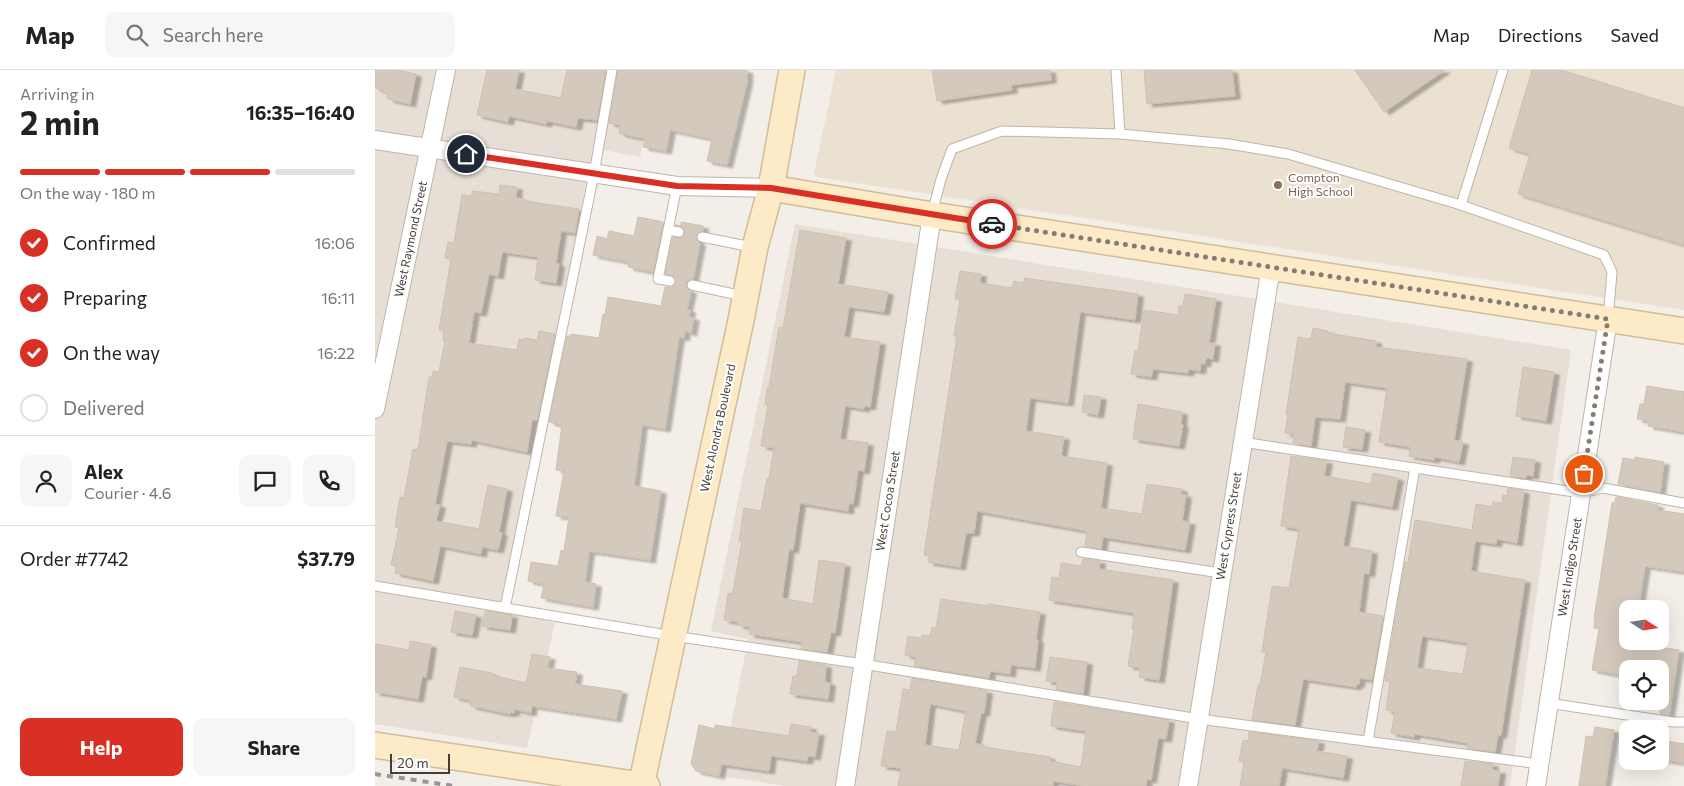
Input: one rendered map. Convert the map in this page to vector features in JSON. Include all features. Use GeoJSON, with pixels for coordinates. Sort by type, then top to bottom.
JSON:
{"type":"FeatureCollection","features":[{"type":"Feature","properties":{"kind":"street","name":"West Raymond Street"},"geometry":{"type":"LineString","coordinates":[[375,409],[446,70]]}},
{"type":"Feature","properties":{"kind":"street","name":"West Alondra Boulevard"},"geometry":{"type":"LineString","coordinates":[[643,786],[755,247],[771,188],[792,70]]}},
{"type":"Feature","properties":{"kind":"street"},"geometry":{"type":"LineString","coordinates":[[375,140],[677,186],[771,188],[932,215],[1684,331]]}},
{"type":"Feature","properties":{"kind":"street","name":"West Cocoa Street"},"geometry":{"type":"LineString","coordinates":[[845,786],[932,215]]}},
{"type":"Feature","properties":{"kind":"street","name":"West Cypress Street"},"geometry":{"type":"LineString","coordinates":[[1188,786],[1271,267]]}},
{"type":"Feature","properties":{"kind":"street","name":"West Indigo Street"},"geometry":{"type":"LineString","coordinates":[[1535,786],[1608,319]]}},
{"type":"Feature","properties":{"kind":"street"},"geometry":{"type":"LineString","coordinates":[[375,745],[643,786]]}},
{"type":"Feature","properties":{"kind":"lane"},"geometry":{"type":"LineString","coordinates":[[505,608],[594,174],[612,70]]}},
{"type":"Feature","properties":{"kind":"lane"},"geometry":{"type":"LineString","coordinates":[[1116,70],[1120,134]]}},
{"type":"Feature","properties":{"kind":"lane"},"geometry":{"type":"LineString","coordinates":[[1461,205],[1503,70]]}},
{"type":"Feature","properties":{"kind":"lane"},"geometry":{"type":"LineString","coordinates":[[932,215],[941,179],[952,149],[1002,131],[1120,134],[1229,144],[1288,154],[1461,205],[1604,255],[1612,272],[1608,319]]}},
{"type":"Feature","properties":{"kind":"lane"},"geometry":{"type":"LineString","coordinates":[[670,281],[658,279],[677,186]]}},
{"type":"Feature","properties":{"kind":"lane"},"geometry":{"type":"LineString","coordinates":[[668,230],[679,232]]}},
{"type":"Feature","properties":{"kind":"lane"},"geometry":{"type":"LineString","coordinates":[[702,236],[755,247]]}},
{"type":"Feature","properties":{"kind":"lane"},"geometry":{"type":"LineString","coordinates":[[692,286],[746,296]]}},
{"type":"Feature","properties":{"kind":"lane"},"geometry":{"type":"LineString","coordinates":[[1242,442],[1581,493],[1603,488],[1684,502]]}},
{"type":"Feature","properties":{"kind":"lane"},"geometry":{"type":"LineString","coordinates":[[1368,741],[1415,468]]}},
{"type":"Feature","properties":{"kind":"lane"},"geometry":{"type":"LineString","coordinates":[[1081,552],[1221,573]]}},
{"type":"Feature","properties":{"kind":"lane"},"geometry":{"type":"LineString","coordinates":[[375,586],[673,636],[863,664],[1199,719],[1539,764]]}},
{"type":"Feature","properties":{"kind":"lane"},"geometry":{"type":"LineString","coordinates":[[1548,703],[1673,722],[1684,722]]}},
{"type":"Feature","properties":{"kind":"shaded area"},"geometry":{"type":"Polygon","coordinates":[[[375,70],[657,70],[640,157],[593,148],[502,609],[555,623],[527,748],[375,724],[375,70]]]}},
{"type":"Feature","properties":{"kind":"shaded area","name":"Compton High School"},"geometry":{"type":"Polygon","coordinates":[[[836,70],[1684,70],[1684,310],[817,177],[814,173],[836,70]]]}},
{"type":"Feature","properties":{"kind":"shaded area"},"geometry":{"type":"Polygon","coordinates":[[[795,224],[1571,350],[1510,786],[786,786],[721,776],[748,639],[711,631],[795,224]]]}},
{"type":"Feature","properties":{"kind":"building"},"geometry":{"type":"Polygon","coordinates":[[[375,70],[398,70],[416,74],[410,104],[388,99],[389,94],[382,93],[383,89],[375,88],[375,70]]]}},
{"type":"Feature","properties":{"kind":"building"},"geometry":{"type":"Polygon","coordinates":[[[487,70],[519,70],[515,89],[561,98],[567,70],[606,70],[597,120],[578,118],[576,127],[547,121],[546,124],[509,116],[508,122],[477,115],[487,70]]]}},
{"type":"Feature","properties":{"kind":"building"},"geometry":{"type":"Polygon","coordinates":[[[618,70],[747,70],[747,82],[727,165],[707,161],[712,139],[670,130],[666,151],[643,147],[645,139],[619,133],[620,125],[609,123],[618,70]]]}},
{"type":"Feature","properties":{"kind":"building"},"geometry":{"type":"Polygon","coordinates":[[[932,70],[1050,70],[1051,80],[1011,85],[1012,90],[937,101],[932,70]]]}},
{"type":"Feature","properties":{"kind":"building"},"geometry":{"type":"Polygon","coordinates":[[[1144,70],[1232,70],[1235,96],[1147,104],[1144,70]]]}},
{"type":"Feature","properties":{"kind":"building"},"geometry":{"type":"Polygon","coordinates":[[[1355,70],[1445,70],[1384,112],[1355,70]]]}},
{"type":"Feature","properties":{"kind":"building"},"geometry":{"type":"Polygon","coordinates":[[[1532,70],[1561,70],[1684,108],[1684,245],[1518,194],[1530,154],[1509,148],[1532,70]]]}},
{"type":"Feature","properties":{"kind":"building"},"geometry":{"type":"Polygon","coordinates":[[[500,185],[517,187],[516,198],[525,199],[525,201],[579,209],[575,233],[561,231],[556,263],[559,264],[556,283],[535,280],[538,257],[502,252],[498,276],[489,274],[481,313],[474,312],[469,343],[517,350],[519,339],[537,340],[539,331],[555,334],[537,420],[532,420],[527,452],[471,440],[471,444],[447,441],[435,504],[440,505],[436,521],[479,529],[488,485],[507,489],[499,532],[502,533],[498,550],[482,547],[481,554],[440,546],[433,581],[395,573],[396,566],[391,565],[399,528],[395,527],[400,497],[404,498],[413,449],[418,450],[429,377],[432,377],[433,371],[439,372],[445,341],[443,341],[444,331],[439,330],[451,259],[445,258],[448,242],[454,243],[462,195],[472,196],[472,191],[499,194],[500,185]]]}},
{"type":"Feature","properties":{"kind":"building"},"geometry":{"type":"Polygon","coordinates":[[[638,217],[663,222],[653,272],[628,267],[629,262],[593,255],[597,236],[607,239],[609,231],[634,236],[638,217]]]}},
{"type":"Feature","properties":{"kind":"building"},"geometry":{"type":"Polygon","coordinates":[[[681,222],[703,226],[703,231],[696,236],[700,243],[693,279],[688,280],[686,284],[687,289],[691,291],[687,309],[690,310],[689,317],[694,318],[691,333],[685,331],[684,338],[679,337],[665,429],[642,425],[634,486],[661,491],[650,560],[589,551],[585,582],[596,584],[593,607],[541,598],[544,584],[528,581],[531,562],[558,566],[561,550],[564,551],[569,517],[556,516],[564,471],[556,470],[562,425],[549,422],[567,336],[571,336],[571,334],[599,338],[608,297],[661,306],[665,287],[672,287],[676,282],[674,276],[665,274],[673,237],[681,238],[685,234],[683,228],[675,225],[681,226],[681,222]]]}},
{"type":"Feature","properties":{"kind":"building"},"geometry":{"type":"Polygon","coordinates":[[[800,230],[846,238],[838,284],[888,292],[884,312],[849,307],[844,337],[880,342],[870,407],[865,406],[864,409],[845,406],[840,439],[868,443],[864,471],[858,470],[853,504],[849,503],[848,511],[800,503],[793,550],[789,549],[782,598],[813,604],[819,560],[845,564],[835,633],[831,632],[827,652],[801,649],[802,642],[749,634],[750,627],[738,625],[738,622],[724,620],[728,593],[732,594],[733,591],[742,542],[739,541],[744,508],[761,511],[767,479],[769,479],[774,448],[761,446],[768,405],[765,405],[767,388],[769,388],[779,327],[783,328],[800,230]]]}},
{"type":"Feature","properties":{"kind":"building"},"geometry":{"type":"Polygon","coordinates":[[[960,271],[981,274],[980,283],[1012,288],[1014,281],[1024,283],[1024,278],[1138,294],[1135,320],[1080,312],[1068,403],[1030,398],[1026,431],[1064,437],[1061,456],[1107,463],[1101,508],[1142,514],[1147,484],[1182,489],[1181,494],[1186,495],[1182,521],[1190,522],[1185,550],[1103,537],[1101,549],[1085,546],[1087,531],[977,511],[974,533],[966,533],[960,567],[928,562],[929,556],[924,555],[957,336],[954,336],[960,300],[955,299],[960,271]]]}},
{"type":"Feature","properties":{"kind":"building"},"geometry":{"type":"Polygon","coordinates":[[[1185,294],[1216,299],[1209,343],[1215,343],[1213,359],[1206,358],[1205,364],[1201,363],[1200,371],[1189,369],[1188,373],[1153,369],[1151,377],[1131,374],[1135,351],[1138,351],[1144,310],[1178,315],[1179,306],[1183,306],[1185,294]]]}},
{"type":"Feature","properties":{"kind":"building"},"geometry":{"type":"Polygon","coordinates":[[[1313,328],[1328,331],[1327,333],[1376,341],[1376,347],[1467,359],[1454,440],[1463,442],[1459,462],[1435,457],[1434,460],[1409,456],[1410,447],[1379,442],[1387,388],[1345,382],[1340,419],[1315,417],[1311,446],[1293,443],[1294,434],[1285,433],[1288,414],[1286,414],[1298,337],[1311,339],[1313,328]]]}},
{"type":"Feature","properties":{"kind":"building"},"geometry":{"type":"Polygon","coordinates":[[[1523,367],[1554,372],[1546,421],[1516,416],[1523,367]]]}},
{"type":"Feature","properties":{"kind":"building"},"geometry":{"type":"Polygon","coordinates":[[[1647,386],[1684,392],[1684,432],[1648,426],[1649,421],[1637,419],[1640,404],[1644,404],[1647,386]]]}},
{"type":"Feature","properties":{"kind":"building"},"geometry":{"type":"Polygon","coordinates":[[[1084,395],[1101,397],[1098,415],[1082,412],[1084,395]]]}},
{"type":"Feature","properties":{"kind":"building"},"geometry":{"type":"Polygon","coordinates":[[[1138,404],[1182,412],[1181,425],[1183,425],[1179,446],[1133,439],[1138,404]]]}},
{"type":"Feature","properties":{"kind":"building"},"geometry":{"type":"Polygon","coordinates":[[[1346,427],[1365,430],[1362,449],[1343,447],[1346,427]]]}},
{"type":"Feature","properties":{"kind":"building"},"geometry":{"type":"Polygon","coordinates":[[[1291,456],[1327,461],[1324,476],[1371,484],[1373,473],[1398,478],[1392,507],[1351,500],[1343,546],[1372,551],[1369,574],[1364,573],[1359,612],[1383,616],[1372,680],[1360,678],[1359,684],[1356,684],[1356,687],[1303,679],[1295,725],[1252,720],[1266,652],[1262,652],[1272,586],[1289,588],[1299,529],[1281,526],[1291,456]]]}},
{"type":"Feature","properties":{"kind":"building"},"geometry":{"type":"Polygon","coordinates":[[[1513,457],[1535,460],[1533,476],[1527,475],[1526,478],[1510,476],[1513,457]]]}},
{"type":"Feature","properties":{"kind":"building"},"geometry":{"type":"Polygon","coordinates":[[[1635,457],[1664,462],[1660,492],[1618,484],[1623,458],[1635,460],[1635,457]]]}},
{"type":"Feature","properties":{"kind":"building"},"geometry":{"type":"Polygon","coordinates":[[[1508,488],[1524,491],[1517,543],[1497,539],[1496,544],[1475,541],[1471,571],[1525,580],[1501,735],[1498,735],[1495,752],[1467,748],[1468,743],[1415,734],[1414,737],[1391,733],[1395,712],[1386,710],[1390,682],[1385,681],[1405,562],[1408,562],[1415,520],[1472,530],[1476,504],[1492,507],[1493,502],[1502,503],[1503,495],[1507,496],[1508,488]],[[1422,636],[1417,668],[1463,674],[1468,643],[1422,636]]]}},
{"type":"Feature","properties":{"kind":"building"},"geometry":{"type":"Polygon","coordinates":[[[1616,497],[1658,505],[1657,510],[1684,514],[1684,572],[1645,566],[1639,600],[1619,600],[1619,650],[1669,650],[1669,648],[1679,650],[1669,715],[1660,714],[1660,710],[1669,710],[1669,660],[1619,660],[1619,675],[1592,670],[1599,629],[1594,628],[1594,619],[1612,503],[1615,503],[1616,497]]]}},
{"type":"Feature","properties":{"kind":"building"},"geometry":{"type":"Polygon","coordinates":[[[1083,559],[1100,561],[1099,569],[1173,580],[1159,680],[1139,677],[1140,668],[1128,666],[1134,629],[1132,629],[1134,613],[1049,600],[1052,577],[1059,578],[1061,563],[1082,566],[1083,559]]]}},
{"type":"Feature","properties":{"kind":"building"},"geometry":{"type":"Polygon","coordinates":[[[941,599],[1040,612],[1036,639],[1038,640],[1035,668],[1011,665],[1010,674],[990,671],[989,678],[914,666],[916,657],[905,655],[908,636],[921,638],[922,635],[930,636],[932,627],[936,628],[941,599]]]}},
{"type":"Feature","properties":{"kind":"building"},"geometry":{"type":"Polygon","coordinates":[[[455,611],[476,615],[472,635],[451,632],[455,611]]]}},
{"type":"Feature","properties":{"kind":"building"},"geometry":{"type":"Polygon","coordinates":[[[485,611],[512,615],[510,630],[482,626],[485,611]]]}},
{"type":"Feature","properties":{"kind":"building"},"geometry":{"type":"Polygon","coordinates":[[[410,641],[431,645],[426,677],[422,676],[418,699],[375,692],[375,644],[409,650],[410,641]]]}},
{"type":"Feature","properties":{"kind":"building"},"geometry":{"type":"Polygon","coordinates":[[[532,654],[550,657],[547,668],[577,672],[575,684],[622,691],[616,719],[532,706],[531,713],[514,709],[514,713],[510,712],[510,714],[471,706],[470,700],[454,697],[460,667],[492,673],[491,675],[526,683],[532,654]]]}},
{"type":"Feature","properties":{"kind":"building"},"geometry":{"type":"Polygon","coordinates":[[[1050,657],[1087,662],[1083,694],[1056,689],[1057,682],[1046,681],[1050,657]]]}},
{"type":"Feature","properties":{"kind":"building"},"geometry":{"type":"Polygon","coordinates":[[[799,661],[826,665],[825,682],[830,683],[828,699],[790,694],[793,676],[797,676],[799,661]]]}},
{"type":"Feature","properties":{"kind":"building"},"geometry":{"type":"Polygon","coordinates":[[[912,678],[987,691],[984,713],[981,713],[975,744],[984,745],[983,747],[1050,757],[1050,761],[1081,767],[1086,731],[1051,726],[1054,702],[1169,720],[1166,739],[1158,738],[1151,780],[1147,779],[1146,786],[1085,786],[1053,781],[1053,786],[898,786],[901,768],[881,766],[887,731],[896,732],[903,689],[910,690],[912,678]],[[930,704],[925,745],[959,750],[966,711],[930,704]]]}},
{"type":"Feature","properties":{"kind":"building"},"geometry":{"type":"Polygon","coordinates":[[[791,724],[811,727],[810,732],[819,733],[815,757],[808,756],[807,761],[771,756],[769,771],[721,764],[719,776],[696,771],[691,764],[699,725],[715,729],[715,725],[789,736],[791,724]]]}},
{"type":"Feature","properties":{"kind":"building"},"geometry":{"type":"Polygon","coordinates":[[[1595,727],[1614,730],[1605,786],[1579,786],[1586,736],[1593,737],[1595,727]]]}},
{"type":"Feature","properties":{"kind":"building"},"geometry":{"type":"Polygon","coordinates":[[[1249,732],[1319,741],[1317,751],[1347,756],[1343,778],[1282,768],[1279,786],[1240,786],[1244,762],[1239,761],[1243,740],[1248,741],[1249,732]]]}},
{"type":"Feature","properties":{"kind":"building"},"geometry":{"type":"Polygon","coordinates":[[[1669,742],[1684,744],[1684,763],[1669,760],[1669,742]]]}},
{"type":"Feature","properties":{"kind":"building"},"geometry":{"type":"Polygon","coordinates":[[[1465,761],[1493,764],[1492,770],[1500,771],[1498,786],[1461,786],[1465,761]]]}},
{"type":"Feature","properties":{"kind":"railway"},"geometry":{"type":"LineString","coordinates":[[375,774],[454,786]]}},
{"type":"Feature","properties":{"kind":"way so far"},"geometry":{"type":"LineString","coordinates":[[992,224],[1608,319],[1584,474]]}},
{"type":"Feature","properties":{"kind":"place","name":"Compton High School"},"geometry":{"type":"Point","coordinates":[1278,185]}},
{"type":"Feature","properties":{"kind":"route"},"geometry":{"type":"LineString","coordinates":[[466,154],[677,186],[771,188],[992,224]]}}]}
